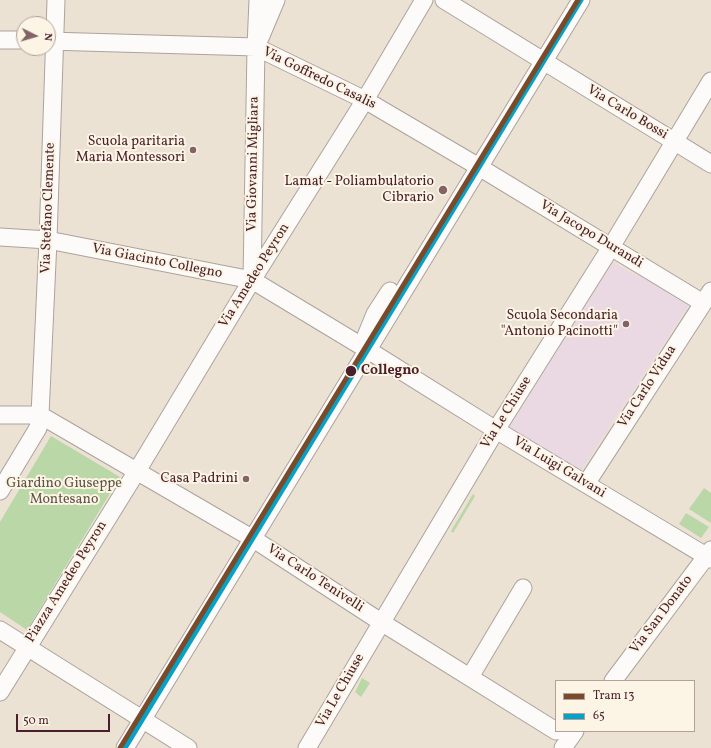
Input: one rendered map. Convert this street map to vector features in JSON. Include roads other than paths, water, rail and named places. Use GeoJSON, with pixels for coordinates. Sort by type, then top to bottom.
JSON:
{"type":"FeatureCollection","features":[{"type":"Feature","properties":{"kind":"street","name":"Via Stefano Clemente"},"geometry":{"type":"LineString","coordinates":[[54,16],[56,0]]}},
{"type":"Feature","properties":{"kind":"street","name":"Via Giovanni Migliara"},"geometry":{"type":"LineString","coordinates":[[252,280],[258,0]]}},
{"type":"Feature","properties":{"kind":"street"},"geometry":{"type":"LineString","coordinates":[[256,47],[276,0]]}},
{"type":"Feature","properties":{"kind":"street","name":"Via Amedeo Peyron"},"geometry":{"type":"LineString","coordinates":[[137,471],[252,280],[365,100],[424,0]]}},
{"type":"Feature","properties":{"kind":"street","name":"Via Carlo Bossi"},"geometry":{"type":"LineString","coordinates":[[444,0],[711,164]]}},
{"type":"Feature","properties":{"kind":"street"},"geometry":{"type":"LineString","coordinates":[[125,748],[368,350],[366,335],[375,314],[392,288],[412,278],[581,0]]}},
{"type":"Feature","properties":{"kind":"street"},"geometry":{"type":"LineString","coordinates":[[0,40],[16,40]]}},
{"type":"Feature","properties":{"kind":"street","name":"Via Goffredo Casalis"},"geometry":{"type":"LineString","coordinates":[[56,41],[256,47],[365,100],[479,167]]}},
{"type":"Feature","properties":{"kind":"street","name":"Via Stefano Clemente"},"geometry":{"type":"LineString","coordinates":[[40,415],[48,240],[51,56]]}},
{"type":"Feature","properties":{"kind":"street","name":"Via Le Chiuse"},"geometry":{"type":"LineString","coordinates":[[307,748],[496,430],[611,247],[711,81]]}},
{"type":"Feature","properties":{"kind":"street","name":"Via Jacopo Durandi"},"geometry":{"type":"LineString","coordinates":[[479,167],[611,247],[707,297]]}},
{"type":"Feature","properties":{"kind":"street","name":"Via Giacinto Collegno"},"geometry":{"type":"LineString","coordinates":[[0,237],[48,240],[252,280],[368,350]]}},
{"type":"Feature","properties":{"kind":"street","name":"Via Carlo Vidua"},"geometry":{"type":"LineString","coordinates":[[586,484],[707,297]]}},
{"type":"Feature","properties":{"kind":"street","name":"Via Luigi Galvani"},"geometry":{"type":"LineString","coordinates":[[368,350],[586,484],[710,554]]}},
{"type":"Feature","properties":{"kind":"street"},"geometry":{"type":"LineString","coordinates":[[0,415],[40,415],[38,428],[0,491]]}},
{"type":"Feature","properties":{"kind":"street","name":"Via Carlo Tenivelli"},"geometry":{"type":"LineString","coordinates":[[40,415],[252,539],[381,622],[555,730]]}},
{"type":"Feature","properties":{"kind":"street","name":"Piazza Amedeo Peyron"},"geometry":{"type":"LineString","coordinates":[[0,630],[28,648],[137,471]]}},
{"type":"Feature","properties":{"kind":"street","name":"Via San Donato"},"geometry":{"type":"LineString","coordinates":[[614,680],[710,554]]}},
{"type":"Feature","properties":{"kind":"street"},"geometry":{"type":"LineString","coordinates":[[470,677],[523,588]]}},
{"type":"Feature","properties":{"kind":"street"},"geometry":{"type":"LineString","coordinates":[[0,692],[28,648],[188,748]]}},
{"type":"Feature","properties":{"kind":"tram line","name":"13"},"geometry":{"type":"LineString","coordinates":[[120,748],[578,0]]}},
{"type":"Feature","properties":{"kind":"place","name":"Scuola paritaria Maria Montessori"},"geometry":{"type":"Point","coordinates":[193,150]}},
{"type":"Feature","properties":{"kind":"place","name":"Lamat - Poliambulatorio Cibrario"},"geometry":{"type":"Point","coordinates":[443,190]}},
{"type":"Feature","properties":{"kind":"place","name":"Scuola Secondaria \"Antonio Pacinotti\""},"geometry":{"type":"Point","coordinates":[626,324]}},
{"type":"Feature","properties":{"kind":"place","name":"Collegno"},"geometry":{"type":"Point","coordinates":[351,371]}},
{"type":"Feature","properties":{"kind":"place","name":"Casa Padrini"},"geometry":{"type":"Point","coordinates":[246,479]}},
{"type":"Feature","properties":{"kind":"park label","name":"Giardino Giuseppe Montesano"},"geometry":{"type":"Point","coordinates":[64,492]}}]}
